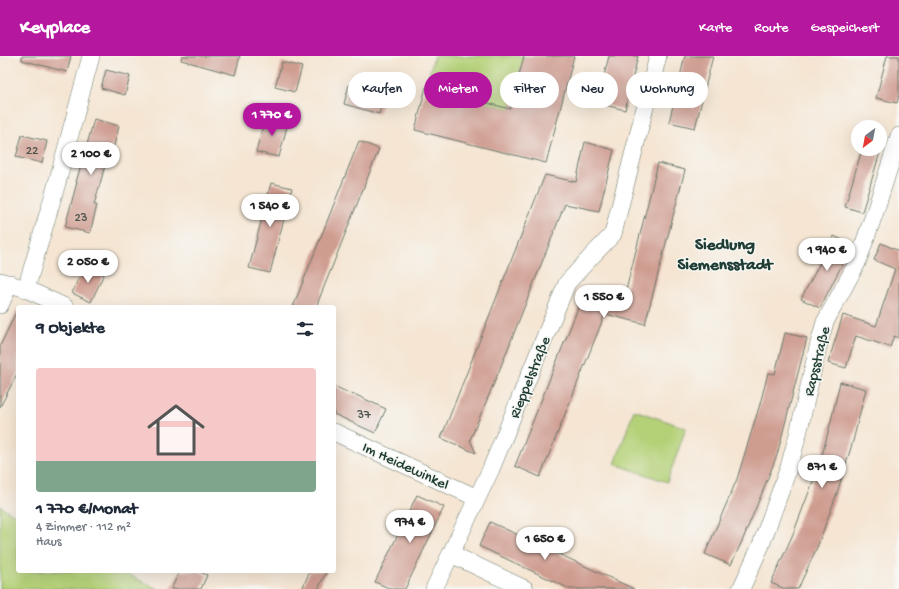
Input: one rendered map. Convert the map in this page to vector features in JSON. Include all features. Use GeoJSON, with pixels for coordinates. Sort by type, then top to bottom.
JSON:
{"type":"FeatureCollection","features":[{"type":"Feature","properties":{"kind":"street"},"geometry":{"type":"LineString","coordinates":[[26,289],[57,183],[91,56]]}},
{"type":"Feature","properties":{"kind":"street","name":"Rieppelstraße"},"geometry":{"type":"LineString","coordinates":[[434,589],[491,469],[567,283],[613,234],[658,56]]}},
{"type":"Feature","properties":{"kind":"street","name":"Rapsstraße"},"geometry":{"type":"LineString","coordinates":[[741,589],[761,546],[789,468],[824,322],[857,263],[899,136]]}},
{"type":"Feature","properties":{"kind":"street"},"geometry":{"type":"LineString","coordinates":[[0,305],[5,282],[26,289],[61,305]]}},
{"type":"Feature","properties":{"kind":"street","name":"Im Heidewinkel"},"geometry":{"type":"LineString","coordinates":[[336,433],[477,498]]}},
{"type":"Feature","properties":{"kind":"street"},"geometry":{"type":"LineString","coordinates":[[451,554],[525,589]]}},
{"type":"Feature","properties":{"kind":"green space"},"geometry":{"type":"Polygon","coordinates":[[[434,56],[524,56],[520,72],[500,72],[500,106],[492,104],[492,72],[430,72],[434,56]]]}},
{"type":"Feature","properties":{"kind":"green space"},"geometry":{"type":"Polygon","coordinates":[[[634,410],[686,428],[667,482],[615,464],[634,410]]]}},
{"type":"Feature","properties":{"kind":"green space"},"geometry":{"type":"Polygon","coordinates":[[[0,506],[16,516],[16,573],[125,573],[158,589],[0,589],[0,506]]]}},
{"type":"Feature","properties":{"kind":"building"},"geometry":{"type":"Polygon","coordinates":[[[22,56],[71,56],[67,72],[22,60],[22,56]]]}},
{"type":"Feature","properties":{"kind":"building"},"geometry":{"type":"Polygon","coordinates":[[[182,56],[240,56],[235,75],[181,60],[182,56]]]}},
{"type":"Feature","properties":{"kind":"building"},"geometry":{"type":"Polygon","coordinates":[[[524,56],[574,56],[570,72],[567,72],[567,83],[546,163],[415,130],[424,95],[424,108],[492,108],[492,104],[500,106],[500,108],[510,109],[559,108],[559,72],[520,72],[524,56]]]}},
{"type":"Feature","properties":{"kind":"building"},"geometry":{"type":"Polygon","coordinates":[[[609,56],[638,56],[634,72],[626,72],[625,110],[617,108],[618,72],[605,72],[609,56]]]}},
{"type":"Feature","properties":{"kind":"building"},"geometry":{"type":"Polygon","coordinates":[[[685,56],[713,56],[708,76],[708,72],[681,72],[685,56]]]}},
{"type":"Feature","properties":{"kind":"building"},"geometry":{"type":"Polygon","coordinates":[[[887,56],[899,56],[899,95],[897,103],[876,98],[887,56]]]}},
{"type":"Feature","properties":{"kind":"building"},"geometry":{"type":"Polygon","coordinates":[[[282,62],[302,67],[295,92],[275,87],[282,62]]]}},
{"type":"Feature","properties":{"kind":"building"},"geometry":{"type":"Polygon","coordinates":[[[106,70],[130,76],[125,95],[101,88],[106,70]]]}},
{"type":"Feature","properties":{"kind":"building"},"geometry":{"type":"Polygon","coordinates":[[[348,89],[348,105],[344,104],[348,89]]]}},
{"type":"Feature","properties":{"kind":"building"},"geometry":{"type":"Polygon","coordinates":[[[358,108],[381,108],[379,114],[358,108]]]}},
{"type":"Feature","properties":{"kind":"building"},"geometry":{"type":"Polygon","coordinates":[[[672,108],[700,108],[695,128],[669,122],[672,108]]]}},
{"type":"Feature","properties":{"kind":"building"},"geometry":{"type":"Polygon","coordinates":[[[265,117],[288,123],[279,157],[256,152],[265,117]]]}},
{"type":"Feature","properties":{"kind":"building"},"geometry":{"type":"Polygon","coordinates":[[[94,119],[119,126],[114,146],[111,145],[94,205],[97,205],[90,233],[65,227],[94,119]]]}},
{"type":"Feature","properties":{"kind":"building"},"geometry":{"type":"Polygon","coordinates":[[[22,135],[47,141],[42,163],[16,157],[22,135]]]}},
{"type":"Feature","properties":{"kind":"building"},"geometry":{"type":"Polygon","coordinates":[[[359,141],[379,149],[317,305],[294,305],[359,141]]]}},
{"type":"Feature","properties":{"kind":"building"},"geometry":{"type":"Polygon","coordinates":[[[585,142],[614,150],[599,211],[565,204],[470,440],[476,453],[441,438],[545,175],[576,182],[585,142]]]}},
{"type":"Feature","properties":{"kind":"building"},"geometry":{"type":"Polygon","coordinates":[[[860,156],[879,156],[862,212],[845,207],[860,156]]]}},
{"type":"Feature","properties":{"kind":"building"},"geometry":{"type":"Polygon","coordinates":[[[658,163],[685,170],[645,324],[605,314],[540,477],[515,466],[586,288],[624,298],[658,163]]]}},
{"type":"Feature","properties":{"kind":"building"},"geometry":{"type":"Polygon","coordinates":[[[271,183],[292,188],[270,273],[249,268],[271,183]]]}},
{"type":"Feature","properties":{"kind":"building"},"geometry":{"type":"Polygon","coordinates":[[[834,236],[852,245],[820,308],[801,299],[834,236]]]}},
{"type":"Feature","properties":{"kind":"building"},"geometry":{"type":"Polygon","coordinates":[[[881,243],[899,251],[899,338],[894,336],[890,347],[856,336],[846,368],[828,363],[843,315],[876,326],[895,269],[874,260],[881,243]]]}},
{"type":"Feature","properties":{"kind":"building"},"geometry":{"type":"Polygon","coordinates":[[[84,266],[104,274],[91,302],[72,293],[84,266]]]}},
{"type":"Feature","properties":{"kind":"building"},"geometry":{"type":"Polygon","coordinates":[[[16,312],[16,376],[0,407],[0,346],[16,312]]]}},
{"type":"Feature","properties":{"kind":"building"},"geometry":{"type":"Polygon","coordinates":[[[785,333],[807,338],[777,455],[731,565],[705,554],[737,479],[768,373],[775,374],[785,333]]]}},
{"type":"Feature","properties":{"kind":"building"},"geometry":{"type":"Polygon","coordinates":[[[840,382],[866,389],[853,441],[837,493],[818,545],[798,589],[785,589],[771,583],[793,534],[820,463],[840,382]]]}},
{"type":"Feature","properties":{"kind":"building"},"geometry":{"type":"Polygon","coordinates":[[[336,387],[386,409],[375,433],[336,415],[336,387]]]}},
{"type":"Feature","properties":{"kind":"building"},"geometry":{"type":"Polygon","coordinates":[[[417,495],[444,507],[405,589],[391,589],[375,582],[417,495]]]}},
{"type":"Feature","properties":{"kind":"building"},"geometry":{"type":"Polygon","coordinates":[[[490,522],[634,589],[570,589],[479,546],[490,522]]]}},
{"type":"Feature","properties":{"kind":"building"},"geometry":{"type":"Polygon","coordinates":[[[179,573],[202,573],[207,575],[201,589],[171,589],[179,573]]]}},
{"type":"Feature","properties":{"kind":"building"},"geometry":{"type":"Polygon","coordinates":[[[309,573],[326,573],[318,589],[302,589],[309,573]]]}},
{"type":"Feature","properties":{"kind":"district","name":"Siedlung Siemensstadt"},"geometry":{"type":"Point","coordinates":[725,253]}}]}
